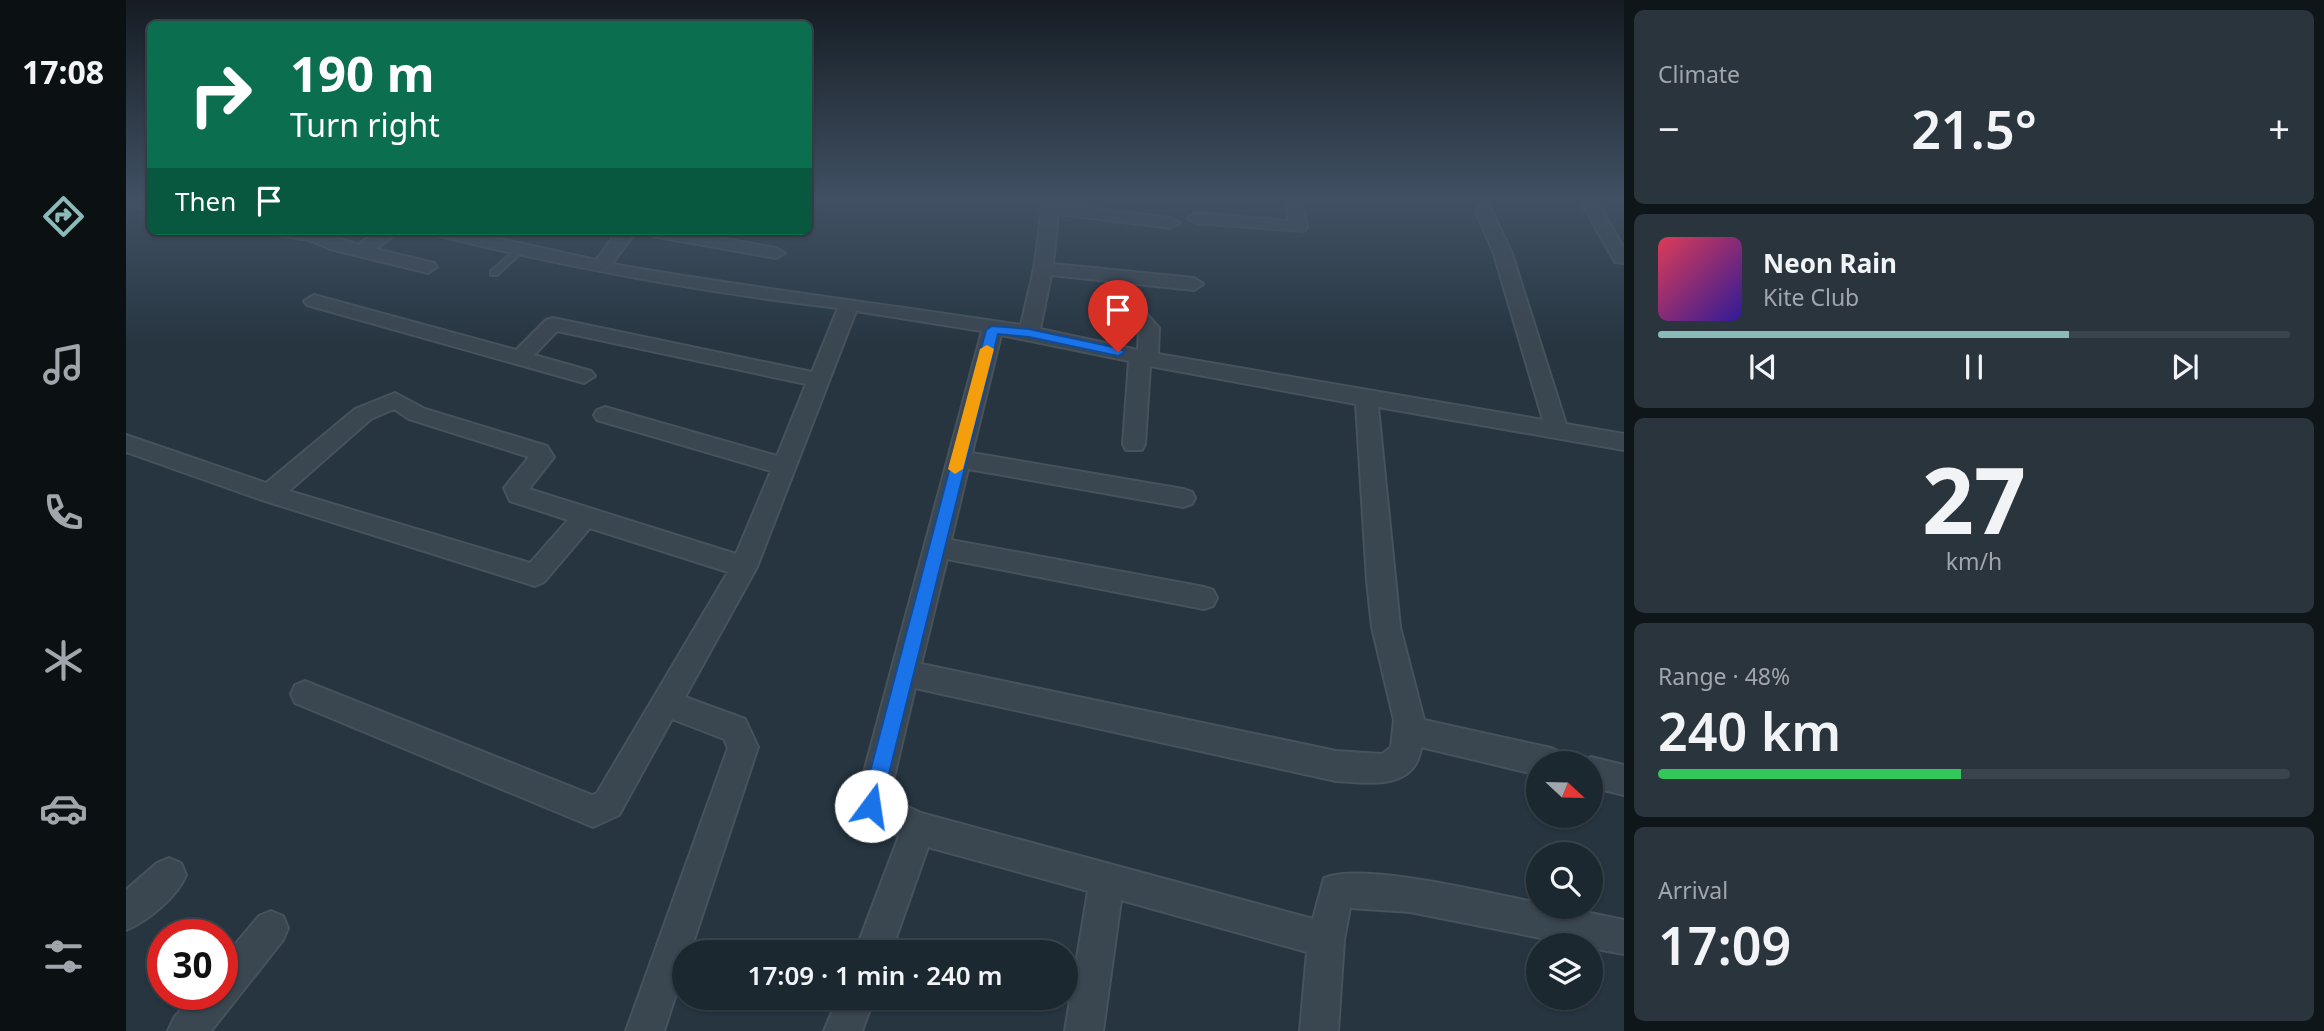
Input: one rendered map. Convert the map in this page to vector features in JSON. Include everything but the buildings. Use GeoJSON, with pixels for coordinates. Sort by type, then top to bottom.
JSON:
{"type":"FeatureCollection","features":[{"type":"Feature","properties":{"kind":"street"},"geometry":{"type":"LineString","coordinates":[[525,250],[716,288],[849,304],[992,330],[1029,333],[1144,358],[1624,442]]}},
{"type":"Feature","properties":{"kind":"street"},"geometry":{"type":"LineString","coordinates":[[600,267],[613,250]]}},
{"type":"Feature","properties":{"kind":"street"},"geometry":{"type":"LineString","coordinates":[[759,250],[776,253]]}},
{"type":"Feature","properties":{"kind":"street"},"geometry":{"type":"LineString","coordinates":[[1029,333],[1045,250]]}},
{"type":"Feature","properties":{"kind":"street"},"geometry":{"type":"LineString","coordinates":[[1501,250],[1558,429]]}},
{"type":"Feature","properties":{"kind":"street"},"geometry":{"type":"LineString","coordinates":[[1616,250],[1621,258]]}},
{"type":"Feature","properties":{"kind":"street"},"geometry":{"type":"LineString","coordinates":[[361,251],[428,267]]}},
{"type":"Feature","properties":{"kind":"street"},"geometry":{"type":"LineString","coordinates":[[1043,269],[1194,284]]}},
{"type":"Feature","properties":{"kind":"street"},"geometry":{"type":"LineString","coordinates":[[314,301],[584,376]]}},
{"type":"Feature","properties":{"kind":"street"},"geometry":{"type":"LineString","coordinates":[[305,694],[593,811],[608,804],[744,567],[849,304]]}},
{"type":"Feature","properties":{"kind":"street"},"geometry":{"type":"LineString","coordinates":[[1134,444],[1149,328],[1139,317]]}},
{"type":"Feature","properties":{"kind":"street"},"geometry":{"type":"LineString","coordinates":[[520,358],[553,324],[818,380]]}},
{"type":"Feature","properties":{"kind":"street"},"geometry":{"type":"LineString","coordinates":[[992,330],[871,806],[918,828],[1326,940]]}},
{"type":"Feature","properties":{"kind":"street"},"geometry":{"type":"LineString","coordinates":[[904,673],[1336,766],[1387,769],[1405,754],[1409,720],[1386,627],[1366,398]]}},
{"type":"Feature","properties":{"kind":"street"},"geometry":{"type":"LineString","coordinates":[[270,494],[363,414],[396,400],[417,414],[539,453],[542,457],[516,488],[518,495],[744,567]]}},
{"type":"Feature","properties":{"kind":"street"},"geometry":{"type":"LineString","coordinates":[[605,415],[784,466]]}},
{"type":"Feature","properties":{"kind":"street"},"geometry":{"type":"LineString","coordinates":[[126,443],[270,494],[535,575],[586,516]]}},
{"type":"Feature","properties":{"kind":"street"},"geometry":{"type":"LineString","coordinates":[[958,458],[1183,498]]}},
{"type":"Feature","properties":{"kind":"street"},"geometry":{"type":"LineString","coordinates":[[935,547],[1204,598]]}},
{"type":"Feature","properties":{"kind":"street"},"geometry":{"type":"LineString","coordinates":[[645,1031],[743,747],[734,729],[664,704]]}},
{"type":"Feature","properties":{"kind":"street"},"geometry":{"type":"LineString","coordinates":[[1408,730],[1526,757]]}},
{"type":"Feature","properties":{"kind":"street"},"geometry":{"type":"LineString","coordinates":[[1603,775],[1624,780]]}},
{"type":"Feature","properties":{"kind":"street"},"geometry":{"type":"LineString","coordinates":[[877,940],[918,828]]}},
{"type":"Feature","properties":{"kind":"street"},"geometry":{"type":"LineString","coordinates":[[126,913],[169,875]]}},
{"type":"Feature","properties":{"kind":"street"},"geometry":{"type":"LineString","coordinates":[[1084,1031],[1107,879]]}},
{"type":"Feature","properties":{"kind":"street"},"geometry":{"type":"LineString","coordinates":[[1320,1031],[1326,940],[1336,890],[1410,895],[1624,937]]}},
{"type":"Feature","properties":{"kind":"street"},"geometry":{"type":"LineString","coordinates":[[238,968],[271,928]]}},
{"type":"Feature","properties":{"kind":"street"},"geometry":{"type":"LineString","coordinates":[[187,1031],[204,1010]]}},
{"type":"Feature","properties":{"kind":"street"},"geometry":{"type":"LineString","coordinates":[[843,1031],[851,1010]]}},
{"type":"Feature","properties":{"kind":"lane"},"geometry":{"type":"LineString","coordinates":[[494,273],[519,250]]}},
{"type":"Feature","properties":{"kind":"slow traffic"},"geometry":{"type":"LineString","coordinates":[[955,469],[987,349]]}},
{"type":"Feature","properties":{"kind":"route"},"geometry":{"type":"LineString","coordinates":[[871,806],[992,330],[1029,333],[1118,352]]}}]}
